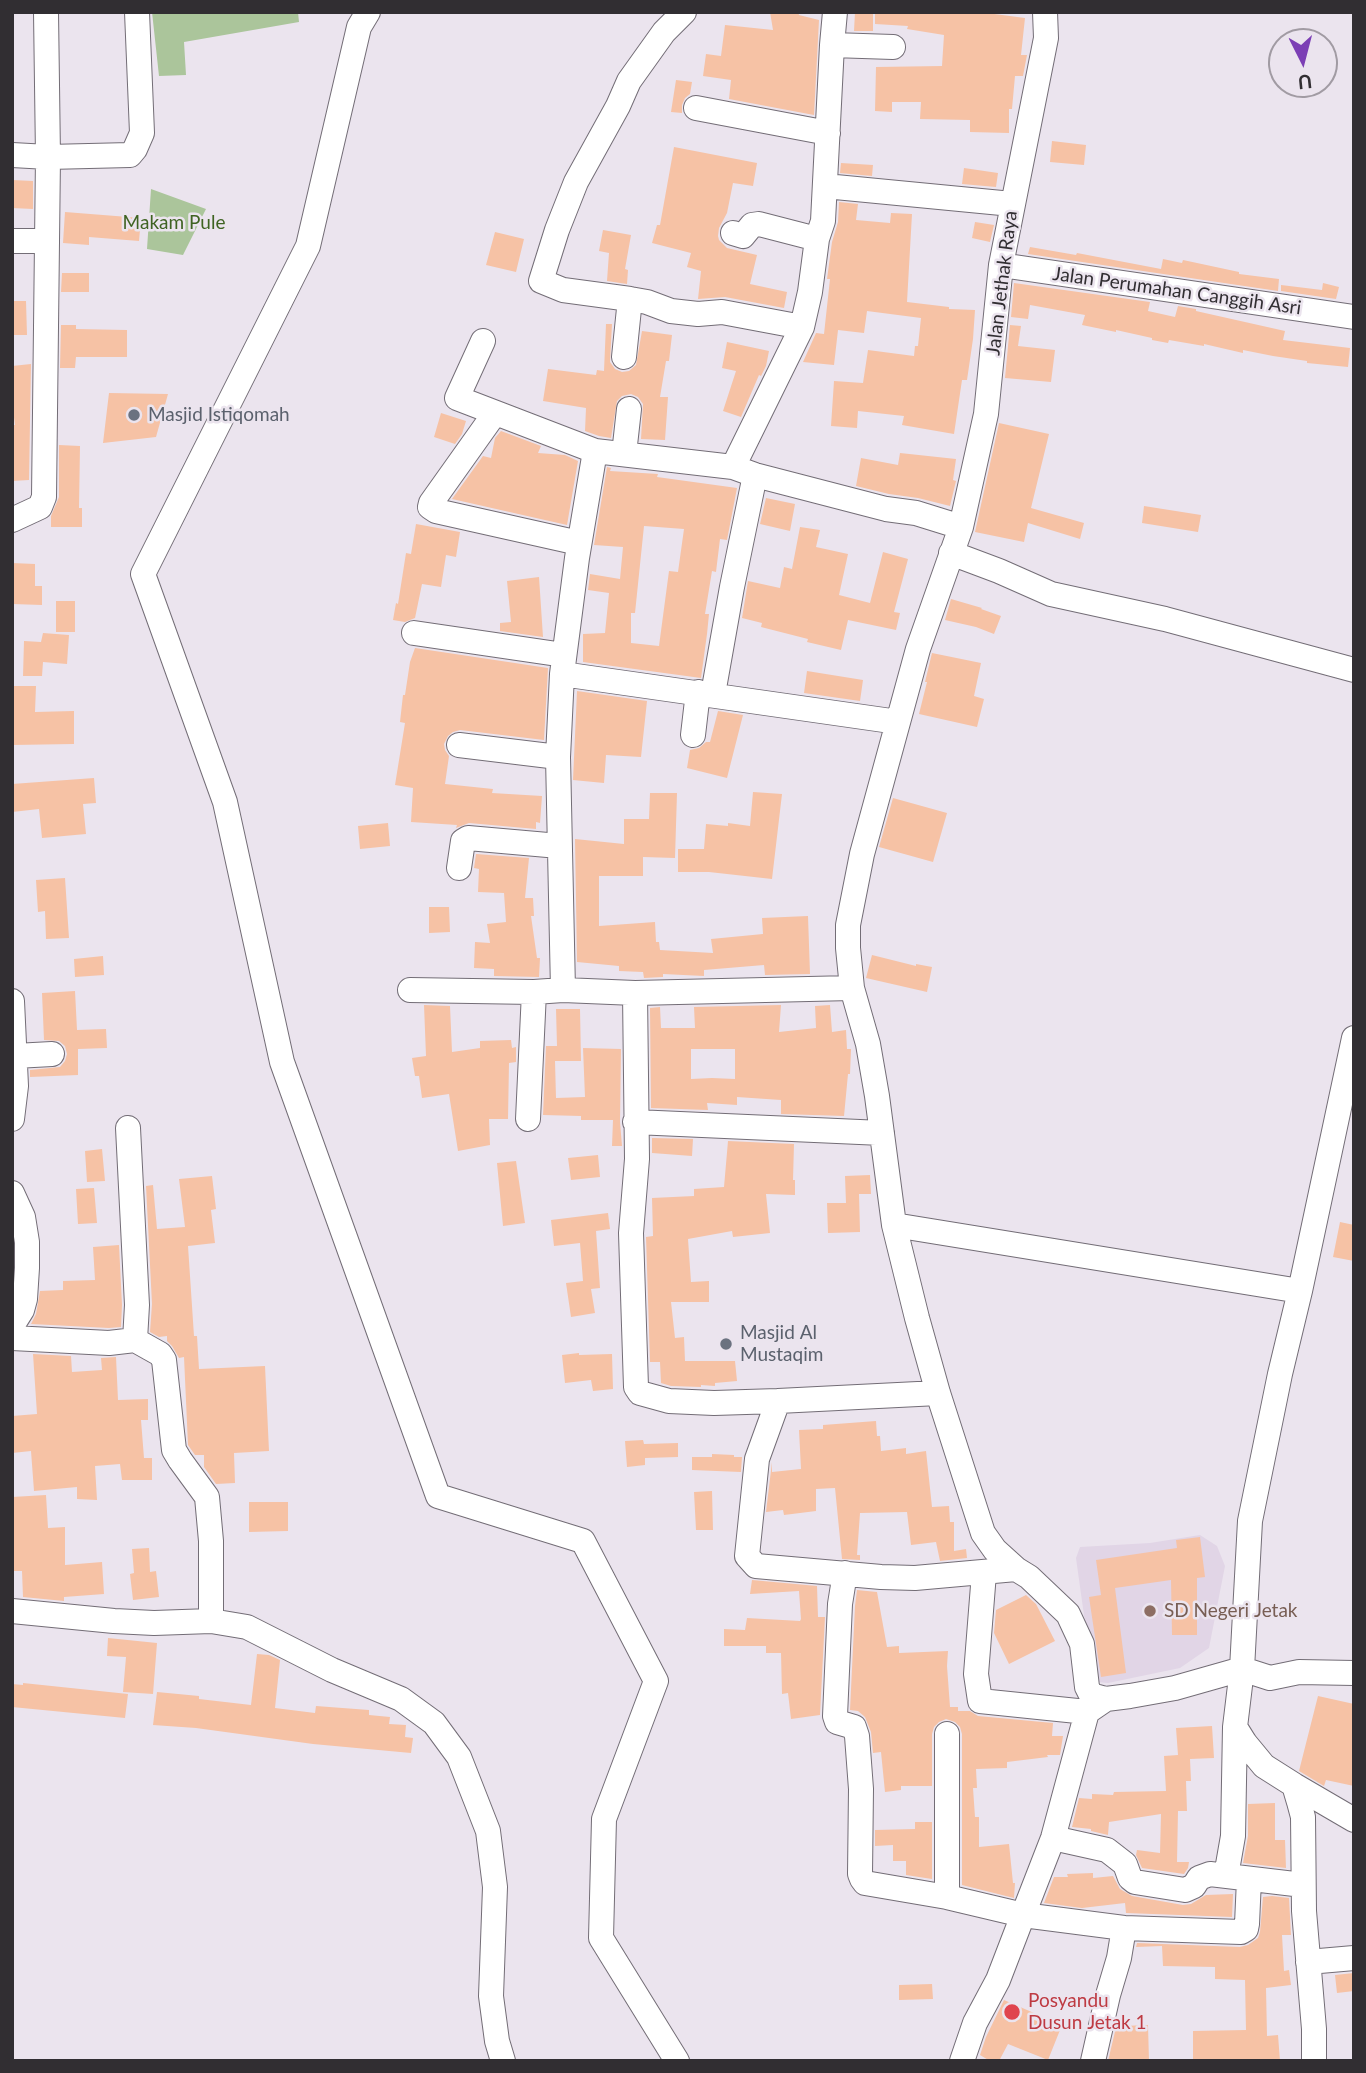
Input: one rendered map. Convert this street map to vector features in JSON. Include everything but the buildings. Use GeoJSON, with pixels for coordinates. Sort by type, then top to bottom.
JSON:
{"type":"FeatureCollection","features":[{"type":"Feature","properties":{"kind":"street"},"geometry":{"type":"LineString","coordinates":[[12,520],[40,507],[44,497],[48,157],[46,12]]}},
{"type":"Feature","properties":{"kind":"street"},"geometry":{"type":"LineString","coordinates":[[12,155],[130,155],[142,133],[137,12]]}},
{"type":"Feature","properties":{"kind":"street"},"geometry":{"type":"LineString","coordinates":[[369,12],[359,27],[308,246],[143,574],[225,802],[282,1062],[438,1496],[583,1541],[656,1681],[604,1819],[601,1938],[677,2061]]}},
{"type":"Feature","properties":{"kind":"street"},"geometry":{"type":"LineString","coordinates":[[684,12],[664,32],[629,81],[612,118],[576,181],[541,281],[563,290],[647,302],[671,311],[698,314],[722,312],[802,327]]}},
{"type":"Feature","properties":{"kind":"street"},"geometry":{"type":"LineString","coordinates":[[693,735],[732,587],[744,471],[802,327],[810,292],[817,239],[823,221],[835,12]]}},
{"type":"Feature","properties":{"kind":"street","name":"Jalan Jethak Raya"},"geometry":{"type":"LineString","coordinates":[[1045,12],[1046,38],[1001,265],[986,414],[961,527],[918,649],[862,854],[848,925],[852,988],[868,1044],[883,1133],[894,1224],[938,1393],[983,1533],[995,1549],[1068,1614],[1082,1644],[1087,1687],[1097,1705]]}},
{"type":"Feature","properties":{"kind":"street"},"geometry":{"type":"LineString","coordinates":[[832,45],[893,47]]}},
{"type":"Feature","properties":{"kind":"street"},"geometry":{"type":"LineString","coordinates":[[696,108],[828,133]]}},
{"type":"Feature","properties":{"kind":"street"},"geometry":{"type":"LineString","coordinates":[[825,186],[1012,204]]}},
{"type":"Feature","properties":{"kind":"street"},"geometry":{"type":"LineString","coordinates":[[733,233],[743,236],[752,225],[759,224],[817,239]]}},
{"type":"Feature","properties":{"kind":"street"},"geometry":{"type":"LineString","coordinates":[[12,241],[47,242]]}},
{"type":"Feature","properties":{"kind":"street","name":"Jalan Perumahan Canggih Asri"},"geometry":{"type":"LineString","coordinates":[[1001,265],[1354,317]]}},
{"type":"Feature","properties":{"kind":"street"},"geometry":{"type":"LineString","coordinates":[[624,357],[630,299]]}},
{"type":"Feature","properties":{"kind":"street"},"geometry":{"type":"LineString","coordinates":[[483,341],[457,398],[495,413],[595,451],[744,471],[886,509],[927,516],[961,527]]}},
{"type":"Feature","properties":{"kind":"street"},"geometry":{"type":"LineString","coordinates":[[624,454],[629,408]]}},
{"type":"Feature","properties":{"kind":"street"},"geometry":{"type":"LineString","coordinates":[[495,413],[430,507],[436,512],[579,543]]}},
{"type":"Feature","properties":{"kind":"street"},"geometry":{"type":"LineString","coordinates":[[562,990],[558,757],[563,665],[579,543],[595,451]]}},
{"type":"Feature","properties":{"kind":"street"},"geometry":{"type":"LineString","coordinates":[[951,553],[1051,594],[1165,619],[1354,670]]}},
{"type":"Feature","properties":{"kind":"street"},"geometry":{"type":"LineString","coordinates":[[414,633],[705,693],[898,722]]}},
{"type":"Feature","properties":{"kind":"street"},"geometry":{"type":"LineString","coordinates":[[460,745],[558,757]]}},
{"type":"Feature","properties":{"kind":"street"},"geometry":{"type":"LineString","coordinates":[[459,868],[463,841],[468,838],[559,846]]}},
{"type":"Feature","properties":{"kind":"street"},"geometry":{"type":"LineString","coordinates":[[410,990],[635,993],[852,988]]}},
{"type":"Feature","properties":{"kind":"street"},"geometry":{"type":"LineString","coordinates":[[528,1119],[534,992]]}},
{"type":"Feature","properties":{"kind":"street"},"geometry":{"type":"LineString","coordinates":[[635,993],[637,1159],[631,1233],[636,1387],[640,1393],[668,1401],[714,1403],[938,1393]]}},
{"type":"Feature","properties":{"kind":"street"},"geometry":{"type":"LineString","coordinates":[[12,1001],[16,1086],[12,1119]]}},
{"type":"Feature","properties":{"kind":"street"},"geometry":{"type":"LineString","coordinates":[[845,1573],[835,1716],[837,1722],[854,1727],[859,1748],[860,1874],[865,1883],[947,1897],[1023,1915],[1124,1927],[1241,1932],[1246,1929],[1233,1836],[1235,1727],[1242,1669],[1250,1521],[1354,1038]]}},
{"type":"Feature","properties":{"kind":"street"},"geometry":{"type":"LineString","coordinates":[[14,1058],[52,1054]]}},
{"type":"Feature","properties":{"kind":"street"},"geometry":{"type":"LineString","coordinates":[[635,1122],[883,1133]]}},
{"type":"Feature","properties":{"kind":"street"},"geometry":{"type":"LineString","coordinates":[[128,1128],[137,1305],[135,1340]]}},
{"type":"Feature","properties":{"kind":"street"},"geometry":{"type":"LineString","coordinates":[[12,1193],[23,1217],[27,1268],[25,1299],[12,1326]]}},
{"type":"Feature","properties":{"kind":"street"},"geometry":{"type":"LineString","coordinates":[[894,1224],[1300,1291]]}},
{"type":"Feature","properties":{"kind":"street"},"geometry":{"type":"LineString","coordinates":[[12,1338],[109,1343],[135,1340],[160,1354],[164,1360],[174,1450],[207,1497],[211,1541],[211,1621]]}},
{"type":"Feature","properties":{"kind":"street"},"geometry":{"type":"LineString","coordinates":[[778,1401],[757,1459],[747,1556],[756,1566],[915,1578],[1016,1569]]}},
{"type":"Feature","properties":{"kind":"street"},"geometry":{"type":"LineString","coordinates":[[984,1573],[976,1674],[980,1700],[1097,1705],[1175,1688],[1242,1669],[1270,1678],[1299,1672],[1354,1672]]}},
{"type":"Feature","properties":{"kind":"street"},"geometry":{"type":"LineString","coordinates":[[12,1611],[114,1622],[211,1621],[247,1627],[332,1670],[401,1699],[434,1723],[459,1757],[488,1831],[495,1887],[491,1996],[497,2041],[503,2061]]}},
{"type":"Feature","properties":{"kind":"street"},"geometry":{"type":"LineString","coordinates":[[962,2061],[975,2023],[998,1980],[1045,1862],[1097,1705]]}},
{"type":"Feature","properties":{"kind":"street"},"geometry":{"type":"LineString","coordinates":[[1235,1727],[1245,1744],[1264,1766],[1354,1820]]}},
{"type":"Feature","properties":{"kind":"street"},"geometry":{"type":"LineString","coordinates":[[947,1734],[947,1897]]}},
{"type":"Feature","properties":{"kind":"street"},"geometry":{"type":"LineString","coordinates":[[1294,1785],[1303,1817],[1303,1885],[1314,2061]]}},
{"type":"Feature","properties":{"kind":"street"},"geometry":{"type":"LineString","coordinates":[[1053,1838],[1108,1850],[1125,1864],[1130,1878],[1135,1882],[1185,1890],[1194,1886],[1199,1878],[1205,1875],[1303,1885]]}},
{"type":"Feature","properties":{"kind":"street"},"geometry":{"type":"LineString","coordinates":[[1093,2061],[1119,1958],[1124,1927]]}},
{"type":"Feature","properties":{"kind":"street"},"geometry":{"type":"LineString","coordinates":[[1308,1962],[1354,1958]]}},
{"type":"Feature","properties":{"kind":"shaded area","name":"SD Negeri Jetak"},"geometry":{"type":"Polygon","coordinates":[[[1200,1535],[1217,1546],[1225,1566],[1209,1648],[1180,1668],[1108,1683],[1097,1682],[1087,1637],[1076,1558],[1080,1547],[1150,1543],[1200,1535]]]}},
{"type":"Feature","properties":{"kind":"green space"},"geometry":{"type":"Polygon","coordinates":[[[152,12],[298,12],[299,22],[184,42],[186,75],[159,76],[152,12]]]}},
{"type":"Feature","properties":{"kind":"green space","name":"Makam Pule"},"geometry":{"type":"Polygon","coordinates":[[[151,189],[206,209],[183,255],[147,249],[151,189]]]}},
{"type":"Feature","properties":{"kind":"place","name":"Masjid Istiqomah"},"geometry":{"type":"Point","coordinates":[134,415]}},
{"type":"Feature","properties":{"kind":"place","name":"Masjid Al Mustaqim"},"geometry":{"type":"Point","coordinates":[726,1344]}},
{"type":"Feature","properties":{"kind":"place","name":"SD Negeri Jetak"},"geometry":{"type":"Point","coordinates":[1150,1611]}},
{"type":"Feature","properties":{"kind":"place","name":"Posyandu Dusun Jetak 1"},"geometry":{"type":"Point","coordinates":[1012,2012]}}]}
